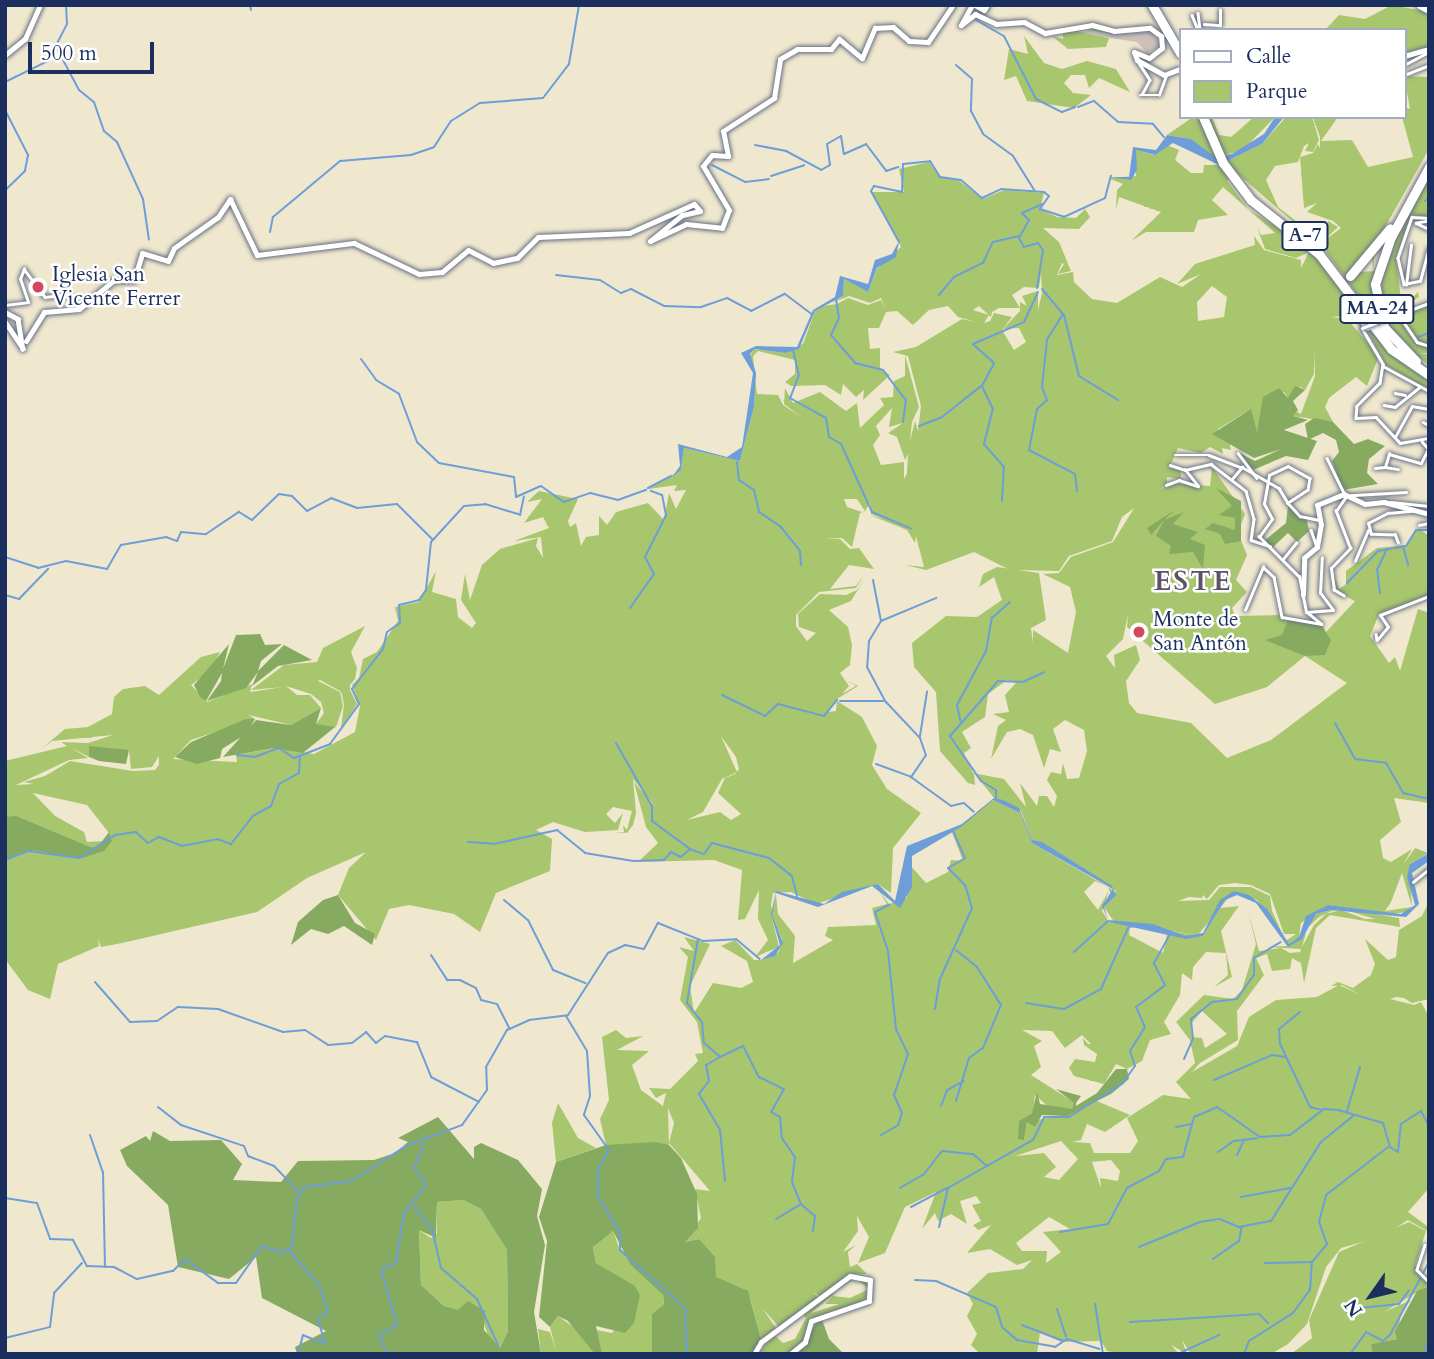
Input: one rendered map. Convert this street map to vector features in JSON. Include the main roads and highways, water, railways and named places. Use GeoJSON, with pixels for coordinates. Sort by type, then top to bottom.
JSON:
{"type":"FeatureCollection","features":[{"type":"Feature","properties":{"kind":"highway"},"geometry":{"type":"LineString","coordinates":[[1152,5],[1178,50]]}},
{"type":"Feature","properties":{"kind":"highway"},"geometry":{"type":"LineString","coordinates":[[1158,5],[1178,38]]}},
{"type":"Feature","properties":{"kind":"highway"},"geometry":{"type":"LineString","coordinates":[[1420,5],[1429,10]]}},
{"type":"Feature","properties":{"kind":"highway","name":"A-7"},"geometry":{"type":"LineString","coordinates":[[1206,120],[1233,175],[1263,212],[1328,263],[1391,349],[1427,371]]}},
{"type":"Feature","properties":{"kind":"highway","name":"MA-24"},"geometry":{"type":"LineString","coordinates":[[1350,276],[1395,221],[1429,156]]}},
{"type":"Feature","properties":{"kind":"highway","name":"MA-24"},"geometry":{"type":"LineString","coordinates":[[1427,371],[1387,333],[1375,290],[1382,257],[1429,167]]}},
{"type":"Feature","properties":{"kind":"highway","name":"A-7"},"geometry":{"type":"LineString","coordinates":[[1233,175],[1331,259],[1385,337],[1427,371]]}},
{"type":"Feature","properties":{"kind":"highway","name":"MA-24"},"geometry":{"type":"LineString","coordinates":[[1348,294],[1356,314],[1391,349]]}},
{"type":"Feature","properties":{"kind":"main road"},"geometry":{"type":"LineString","coordinates":[[23,340],[38,327],[44,312],[79,309],[118,279],[134,279],[142,253],[168,261],[174,248],[218,216],[230,200],[257,255],[354,243],[419,274],[442,272],[468,250],[493,263],[517,258],[538,237],[629,233],[696,203],[700,211],[682,215],[649,240],[686,224],[722,228],[729,210],[704,166],[712,155],[728,156],[723,131],[774,99],[780,59],[797,49],[831,49],[839,39],[862,58],[875,28],[893,27],[909,40],[928,42],[953,5]]}},
{"type":"Feature","properties":{"kind":"main road"},"geometry":{"type":"LineString","coordinates":[[987,5],[973,5],[961,25],[975,14],[996,24],[1024,22],[1045,33],[1092,25],[1114,31],[1150,28],[1161,36],[1162,48],[1149,58],[1134,52],[1139,62],[1167,74],[1178,70]]}},
{"type":"Feature","properties":{"kind":"main road"},"geometry":{"type":"LineString","coordinates":[[1406,56],[1424,53]]}},
{"type":"Feature","properties":{"kind":"main road"},"geometry":{"type":"LineString","coordinates":[[754,1354],[761,1342],[850,1276],[870,1280],[869,1301],[811,1321],[804,1342],[790,1354]]}},
{"type":"Feature","properties":{"kind":"water"},"geometry":{"type":"Polygon","coordinates":[[[1274,119],[1282,119],[1262,144],[1219,165],[1173,143],[1155,155],[1136,150],[1137,170],[1131,180],[1109,177],[1129,177],[1133,147],[1156,150],[1167,135],[1191,139],[1215,157],[1232,154],[1264,134],[1274,119]]]}},
{"type":"Feature","properties":{"kind":"water"},"geometry":{"type":"Polygon","coordinates":[[[899,241],[896,257],[877,268],[868,292],[844,279],[843,296],[815,311],[799,349],[785,353],[755,349],[750,354],[756,373],[754,407],[740,461],[684,448],[681,470],[672,477],[680,466],[678,444],[727,457],[742,447],[753,373],[741,353],[756,346],[797,347],[813,310],[835,297],[840,276],[868,284],[875,260],[892,254],[899,241]]]}},
{"type":"Feature","properties":{"kind":"water"},"geometry":{"type":"Polygon","coordinates":[[[994,798],[1019,808],[1032,840],[1042,842],[1112,886],[1116,895],[1104,907],[1108,919],[1102,906],[1113,889],[1032,843],[1020,813],[993,800],[961,827],[912,856],[912,887],[900,908],[872,886],[818,907],[776,893],[772,915],[783,943],[775,956],[761,960],[780,945],[771,914],[776,891],[824,904],[842,892],[878,884],[895,901],[907,846],[962,824],[994,798]]]}},
{"type":"Feature","properties":{"kind":"water"},"geometry":{"type":"Polygon","coordinates":[[[1429,853],[1429,861],[1412,873],[1419,904],[1406,917],[1331,910],[1316,914],[1302,939],[1288,947],[1256,903],[1237,895],[1225,900],[1203,936],[1186,939],[1108,920],[1153,924],[1185,936],[1203,933],[1220,900],[1234,891],[1249,895],[1267,909],[1289,944],[1299,937],[1306,916],[1328,905],[1401,914],[1415,905],[1407,877],[1410,864],[1429,853]]]}},
{"type":"Feature","properties":{"kind":"waterway"},"geometry":{"type":"LineString","coordinates":[[5,82],[48,61],[67,24],[66,5]]}},
{"type":"Feature","properties":{"kind":"waterway"},"geometry":{"type":"LineString","coordinates":[[250,5],[251,10]]}},
{"type":"Feature","properties":{"kind":"waterway"},"geometry":{"type":"LineString","coordinates":[[270,232],[273,217],[340,161],[411,155],[434,147],[451,121],[480,103],[543,98],[569,64],[579,5]]}},
{"type":"Feature","properties":{"kind":"waterway"},"geometry":{"type":"LineString","coordinates":[[976,20],[1004,36],[1036,99],[1062,112],[1075,107]]}},
{"type":"Feature","properties":{"kind":"waterway"},"geometry":{"type":"LineString","coordinates":[[55,45],[79,90],[94,102],[104,131],[117,142],[143,199],[149,240]]}},
{"type":"Feature","properties":{"kind":"waterway"},"geometry":{"type":"LineString","coordinates":[[956,65],[972,79],[971,111],[983,134],[1013,156],[1034,190]]}},
{"type":"Feature","properties":{"kind":"waterway"},"geometry":{"type":"LineString","coordinates":[[1078,107],[1094,101],[1118,122],[1153,124],[1164,137]]}},
{"type":"Feature","properties":{"kind":"waterway"},"geometry":{"type":"LineString","coordinates":[[5,110],[28,155],[25,171],[5,190]]}},
{"type":"Feature","properties":{"kind":"waterway"},"geometry":{"type":"LineString","coordinates":[[755,145],[786,151],[821,170],[830,165],[827,144],[841,136],[844,154],[866,144],[886,171],[898,167]]}},
{"type":"Feature","properties":{"kind":"waterway"},"geometry":{"type":"LineString","coordinates":[[899,242],[871,191],[874,186],[902,192],[903,164],[930,161],[940,177],[961,180],[982,198],[1001,189],[1044,192],[1049,196],[1040,209],[1064,217],[1105,198],[1111,176]]}},
{"type":"Feature","properties":{"kind":"waterway"},"geometry":{"type":"LineString","coordinates":[[712,165],[745,182],[769,179]]}},
{"type":"Feature","properties":{"kind":"waterway"},"geometry":{"type":"LineString","coordinates":[[771,176],[804,165]]}},
{"type":"Feature","properties":{"kind":"waterway"},"geometry":{"type":"LineString","coordinates":[[1425,201],[1429,198]]}},
{"type":"Feature","properties":{"kind":"waterway"},"geometry":{"type":"LineString","coordinates":[[1037,288],[1043,250],[1038,243],[1024,247],[1019,238],[1029,220],[1022,213],[1042,204]]}},
{"type":"Feature","properties":{"kind":"waterway"},"geometry":{"type":"LineString","coordinates":[[939,295],[954,277],[983,263],[993,242],[1019,236]]}},
{"type":"Feature","properties":{"kind":"waterway"},"geometry":{"type":"LineString","coordinates":[[556,275],[600,280],[621,293],[631,289],[664,306],[701,307],[727,298],[751,311],[785,294],[812,314]]}},
{"type":"Feature","properties":{"kind":"waterway"},"geometry":{"type":"LineString","coordinates":[[1042,289],[1064,315],[1079,376],[1118,400]]}},
{"type":"Feature","properties":{"kind":"waterway"},"geometry":{"type":"LineString","coordinates":[[1002,501],[1004,467],[984,444],[993,409],[982,386],[994,363],[973,344],[1024,322],[1038,292]]}},
{"type":"Feature","properties":{"kind":"waterway"},"geometry":{"type":"LineString","coordinates":[[836,299],[839,318],[831,335],[855,363],[883,370],[906,400],[903,422]]}},
{"type":"Feature","properties":{"kind":"waterway"},"geometry":{"type":"LineString","coordinates":[[1063,314],[1047,340],[1042,387],[1047,400],[1037,409],[1029,450],[1075,474],[1077,491]]}},
{"type":"Feature","properties":{"kind":"waterway"},"geometry":{"type":"LineString","coordinates":[[1418,337],[1429,333]]}},
{"type":"Feature","properties":{"kind":"waterway"},"geometry":{"type":"LineString","coordinates":[[793,350],[799,375],[790,398],[826,418],[829,437],[841,444],[872,512],[912,529]]}},
{"type":"Feature","properties":{"kind":"waterway"},"geometry":{"type":"LineString","coordinates":[[361,359],[376,380],[399,394],[417,442],[439,463],[514,477],[516,497],[541,486],[564,502],[590,493],[618,500],[646,490]]}},
{"type":"Feature","properties":{"kind":"waterway"},"geometry":{"type":"LineString","coordinates":[[919,426],[942,417],[981,386]]}},
{"type":"Feature","properties":{"kind":"waterway"},"geometry":{"type":"LineString","coordinates":[[737,462],[739,480],[754,490],[759,512],[780,526],[800,551],[801,565]]}},
{"type":"Feature","properties":{"kind":"waterway"},"geometry":{"type":"LineString","coordinates":[[648,488],[671,476]]}},
{"type":"Feature","properties":{"kind":"waterway"},"geometry":{"type":"LineString","coordinates":[[630,608],[654,574],[645,557],[666,515],[662,495],[651,491]]}},
{"type":"Feature","properties":{"kind":"waterway"},"geometry":{"type":"LineString","coordinates":[[5,557],[38,568],[66,561],[107,569],[121,545],[166,537],[177,541],[181,532],[206,534],[239,512],[252,520],[279,494],[292,496],[307,511],[331,498],[357,508],[397,504],[433,540]]}},
{"type":"Feature","properties":{"kind":"waterway"},"geometry":{"type":"LineString","coordinates":[[237,755],[255,757],[279,748],[294,758],[330,744],[359,704],[352,689],[383,649],[387,632],[400,623],[399,605],[419,600],[426,590],[431,542],[464,506],[485,504],[520,515],[524,496]]}},
{"type":"Feature","properties":{"kind":"waterway"},"geometry":{"type":"LineString","coordinates":[[1347,583],[1378,551],[1406,546],[1416,530],[1429,530]]}},
{"type":"Feature","properties":{"kind":"waterway"},"geometry":{"type":"LineString","coordinates":[[1403,546],[1408,565]]}},
{"type":"Feature","properties":{"kind":"waterway"},"geometry":{"type":"LineString","coordinates":[[1380,593],[1377,570],[1387,549]]}},
{"type":"Feature","properties":{"kind":"waterway"},"geometry":{"type":"LineString","coordinates":[[5,595],[19,599],[48,569]]}},
{"type":"Feature","properties":{"kind":"waterway"},"geometry":{"type":"LineString","coordinates":[[873,580],[881,621],[869,641],[867,667],[886,702],[920,738],[926,755],[911,777],[951,806],[964,803],[974,812]]}},
{"type":"Feature","properties":{"kind":"waterway"},"geometry":{"type":"LineString","coordinates":[[881,621],[936,598]]}},
{"type":"Feature","properties":{"kind":"waterway"},"geometry":{"type":"LineString","coordinates":[[961,723],[957,705],[986,651],[992,618],[1010,602]]}},
{"type":"Feature","properties":{"kind":"waterway"},"geometry":{"type":"LineString","coordinates":[[996,799],[996,790],[981,781],[950,736],[998,681],[1023,682],[1044,672]]}},
{"type":"Feature","properties":{"kind":"waterway"},"geometry":{"type":"LineString","coordinates":[[920,736],[927,692]]}},
{"type":"Feature","properties":{"kind":"waterway"},"geometry":{"type":"LineString","coordinates":[[722,695],[765,716],[778,704],[824,716],[837,700]]}},
{"type":"Feature","properties":{"kind":"waterway"},"geometry":{"type":"LineString","coordinates":[[840,701],[883,701]]}},
{"type":"Feature","properties":{"kind":"waterway"},"geometry":{"type":"LineString","coordinates":[[1335,723],[1355,759],[1386,763],[1403,793],[1429,799]]}},
{"type":"Feature","properties":{"kind":"waterway"},"geometry":{"type":"LineString","coordinates":[[616,743],[652,806],[652,821],[690,849]]}},
{"type":"Feature","properties":{"kind":"waterway"},"geometry":{"type":"LineString","coordinates":[[5,860],[29,851],[79,858],[115,835],[136,832],[148,843],[159,837],[182,846],[217,839],[231,844],[253,816],[271,806],[279,784],[299,773],[300,756]]}},
{"type":"Feature","properties":{"kind":"waterway"},"geometry":{"type":"LineString","coordinates":[[876,764],[911,777]]}},
{"type":"Feature","properties":{"kind":"waterway"},"geometry":{"type":"LineString","coordinates":[[468,842],[494,844],[557,830],[585,853],[633,861],[664,860],[671,852],[681,857],[690,849],[704,854],[712,843],[769,858],[792,876],[797,896]]}},
{"type":"Feature","properties":{"kind":"waterway"},"geometry":{"type":"LineString","coordinates":[[935,1009],[940,979],[972,908],[965,885],[948,868],[965,858],[953,831]]}},
{"type":"Feature","properties":{"kind":"waterway"},"geometry":{"type":"LineString","coordinates":[[504,900],[528,920],[553,970],[586,983]]}},
{"type":"Feature","properties":{"kind":"waterway"},"geometry":{"type":"LineString","coordinates":[[881,1135],[898,1125],[902,1113],[894,1095],[908,1054],[896,1029],[888,951],[875,912],[889,905]]}},
{"type":"Feature","properties":{"kind":"waterway"},"geometry":{"type":"LineString","coordinates":[[1074,952],[1108,921]]}},
{"type":"Feature","properties":{"kind":"waterway"},"geometry":{"type":"LineString","coordinates":[[5,1198],[37,1203],[50,1239],[73,1240],[87,1266],[114,1267],[137,1279],[173,1271],[185,1259],[218,1283],[236,1283],[262,1246],[283,1253],[292,1246],[297,1199],[304,1187],[351,1181],[408,1145],[462,1125],[487,1090],[486,1067],[507,1030],[529,1020],[568,1015],[608,953],[625,945],[644,949],[658,923],[703,941],[736,939],[760,959]]}},
{"type":"Feature","properties":{"kind":"waterway"},"geometry":{"type":"LineString","coordinates":[[1026,1003],[1064,1009],[1101,989],[1129,926]]}},
{"type":"Feature","properties":{"kind":"waterway"},"geometry":{"type":"LineString","coordinates":[[939,1227],[948,1188],[1033,1140],[1044,1117],[1069,1117],[1123,1083],[1135,1066],[1130,1051],[1145,1027],[1136,1007],[1165,985],[1154,963],[1170,934]]}},
{"type":"Feature","properties":{"kind":"waterway"},"geometry":{"type":"LineString","coordinates":[[698,939],[687,1003],[702,1022],[704,1043],[720,1057],[706,1065],[709,1081],[699,1094],[720,1130],[725,1181]]}},
{"type":"Feature","properties":{"kind":"waterway"},"geometry":{"type":"LineString","coordinates":[[1184,1059],[1193,1039],[1191,1019],[1212,1002],[1237,999],[1254,975],[1254,958],[1281,942]]}},
{"type":"Feature","properties":{"kind":"waterway"},"geometry":{"type":"LineString","coordinates":[[956,950],[977,967],[1001,1005],[983,1048],[969,1058],[956,1101]]}},
{"type":"Feature","properties":{"kind":"waterway"},"geometry":{"type":"LineString","coordinates":[[431,955],[447,980],[460,980],[476,988],[481,1000],[497,1004],[510,1029]]}},
{"type":"Feature","properties":{"kind":"waterway"},"geometry":{"type":"LineString","coordinates":[[95,982],[130,1022],[157,1021],[178,1007],[218,1009],[283,1032],[305,1030],[328,1045],[352,1043],[366,1032],[376,1043],[385,1036],[417,1042],[431,1077],[479,1102]]}},
{"type":"Feature","properties":{"kind":"waterway"},"geometry":{"type":"LineString","coordinates":[[1300,1012],[1279,1029],[1280,1044],[1310,1107],[1322,1110]]}},
{"type":"Feature","properties":{"kind":"waterway"},"geometry":{"type":"LineString","coordinates":[[566,1016],[587,1051],[590,1096],[584,1115],[609,1150],[598,1170],[598,1196],[620,1233],[620,1250],[685,1308],[687,1354]]}},
{"type":"Feature","properties":{"kind":"waterway"},"geometry":{"type":"LineString","coordinates":[[720,1057],[743,1046],[759,1077],[784,1089],[771,1112],[780,1117],[782,1138],[795,1157],[792,1182],[801,1204],[815,1216],[813,1231]]}},
{"type":"Feature","properties":{"kind":"waterway"},"geometry":{"type":"LineString","coordinates":[[1214,1080],[1272,1055],[1286,1057]]}},
{"type":"Feature","properties":{"kind":"waterway"},"geometry":{"type":"LineString","coordinates":[[1347,1111],[1360,1067]]}},
{"type":"Feature","properties":{"kind":"waterway"},"geometry":{"type":"LineString","coordinates":[[941,1106],[947,1090],[964,1081]]}},
{"type":"Feature","properties":{"kind":"waterway"},"geometry":{"type":"LineString","coordinates":[[158,1107],[181,1125],[244,1146],[248,1156],[274,1166],[299,1192]]}},
{"type":"Feature","properties":{"kind":"waterway"},"geometry":{"type":"LineString","coordinates":[[1060,1232],[1108,1224],[1127,1188],[1159,1171],[1166,1159],[1183,1157],[1194,1117],[1217,1107],[1260,1137],[1290,1135],[1324,1109],[1338,1110],[1383,1123],[1390,1147],[1398,1152],[1401,1124],[1421,1111],[1429,1126]]}},
{"type":"Feature","properties":{"kind":"waterway"},"geometry":{"type":"LineString","coordinates":[[1139,1247],[1200,1222],[1220,1219],[1239,1227],[1271,1221],[1321,1142],[1353,1116]]}},
{"type":"Feature","properties":{"kind":"waterway"},"geometry":{"type":"LineString","coordinates":[[1176,1127],[1191,1124]]}},
{"type":"Feature","properties":{"kind":"waterway"},"geometry":{"type":"LineString","coordinates":[[90,1135],[103,1172],[105,1267]]}},
{"type":"Feature","properties":{"kind":"waterway"},"geometry":{"type":"LineString","coordinates":[[1218,1152],[1234,1141],[1257,1138]]}},
{"type":"Feature","properties":{"kind":"waterway"},"geometry":{"type":"LineString","coordinates":[[1237,1155],[1244,1140]]}},
{"type":"Feature","properties":{"kind":"waterway"},"geometry":{"type":"LineString","coordinates":[[387,1354],[379,1335],[397,1325],[381,1270],[396,1263],[404,1213],[426,1185],[414,1168],[424,1143]]}},
{"type":"Feature","properties":{"kind":"waterway"},"geometry":{"type":"LineString","coordinates":[[1244,1354],[1249,1341],[1293,1313],[1310,1290],[1312,1262],[1327,1244],[1319,1222],[1326,1195],[1388,1147]]}},
{"type":"Feature","properties":{"kind":"waterway"},"geometry":{"type":"LineString","coordinates":[[900,1188],[924,1174],[942,1151],[973,1154],[987,1166]]}},
{"type":"Feature","properties":{"kind":"waterway"},"geometry":{"type":"LineString","coordinates":[[911,1207],[947,1188]]}},
{"type":"Feature","properties":{"kind":"waterway"},"geometry":{"type":"LineString","coordinates":[[1241,1197],[1290,1188]]}},
{"type":"Feature","properties":{"kind":"waterway"},"geometry":{"type":"LineString","coordinates":[[776,1219],[799,1205]]}},
{"type":"Feature","properties":{"kind":"waterway"},"geometry":{"type":"LineString","coordinates":[[414,1206],[432,1229],[441,1268],[477,1299],[498,1345]]}},
{"type":"Feature","properties":{"kind":"waterway"},"geometry":{"type":"LineString","coordinates":[[1213,1259],[1239,1241],[1242,1226]]}},
{"type":"Feature","properties":{"kind":"waterway"},"geometry":{"type":"LineString","coordinates":[[289,1250],[319,1285],[328,1311],[318,1319],[325,1344],[303,1335],[298,1354]]}},
{"type":"Feature","properties":{"kind":"waterway"},"geometry":{"type":"LineString","coordinates":[[1265,1263],[1312,1262]]}},
{"type":"Feature","properties":{"kind":"waterway"},"geometry":{"type":"LineString","coordinates":[[1342,1354],[1351,1353],[1366,1332],[1383,1341],[1390,1335],[1429,1262]]}},
{"type":"Feature","properties":{"kind":"waterway"},"geometry":{"type":"LineString","coordinates":[[5,1338],[50,1327],[54,1293],[82,1263]]}},
{"type":"Feature","properties":{"kind":"waterway"},"geometry":{"type":"LineString","coordinates":[[915,1280],[936,1281],[996,1307],[1002,1327],[1017,1340],[1055,1347],[1067,1339],[1100,1349]]}},
{"type":"Feature","properties":{"kind":"waterway"},"geometry":{"type":"LineString","coordinates":[[1350,1309],[1399,1304],[1409,1290]]}},
{"type":"Feature","properties":{"kind":"waterway"},"geometry":{"type":"LineString","coordinates":[[1095,1304],[1103,1354]]}},
{"type":"Feature","properties":{"kind":"waterway"},"geometry":{"type":"LineString","coordinates":[[1057,1309],[1066,1337]]}},
{"type":"Feature","properties":{"kind":"waterway"},"geometry":{"type":"LineString","coordinates":[[1130,1322],[1259,1314],[1268,1323]]}},
{"type":"Feature","properties":{"kind":"waterway"},"geometry":{"type":"LineString","coordinates":[[1022,1325],[1063,1341]]}},
{"type":"Feature","properties":{"kind":"waterway"},"geometry":{"type":"LineString","coordinates":[[1182,1352],[1219,1335]]}},
{"type":"Feature","properties":{"kind":"waterway"},"geometry":{"type":"LineString","coordinates":[[1423,1354],[1429,1340]]}},
{"type":"Feature","properties":{"kind":"place","name":"Iglesia San Vicente Ferrer"},"geometry":{"type":"Point","coordinates":[38,287]}},
{"type":"Feature","properties":{"kind":"place","name":"Monte de San Antón"},"geometry":{"type":"Point","coordinates":[1139,632]}},
{"type":"Feature","properties":{"kind":"district","name":"ESTE"},"geometry":{"type":"Point","coordinates":[1193,581]}}]}
